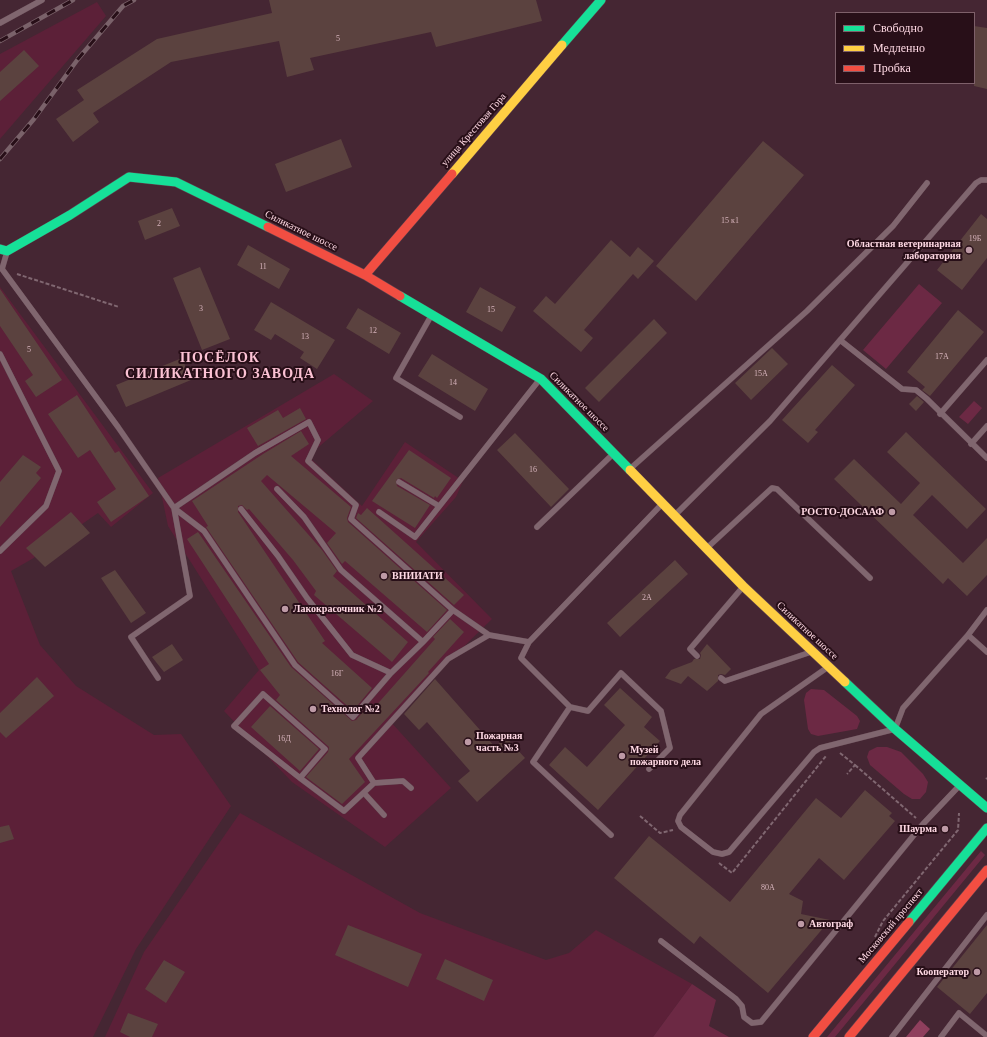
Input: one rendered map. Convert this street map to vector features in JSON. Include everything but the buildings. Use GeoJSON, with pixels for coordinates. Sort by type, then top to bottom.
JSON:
{"type":"FeatureCollection","features":[{"type":"Feature","properties":{"kind":"street","name":"улица Крестовая Гора"},"geometry":{"type":"LineString","coordinates":[[365,274],[601,0]]}},
{"type":"Feature","properties":{"kind":"street","name":"Силикатное шоссе"},"geometry":{"type":"LineString","coordinates":[[4,250],[70,215],[129,177],[176,182],[365,274],[541,379],[674,516],[828,667],[895,729],[987,808]]}},
{"type":"Feature","properties":{"kind":"street","name":"Московский проспект"},"geometry":{"type":"LineString","coordinates":[[813,1037],[987,828]]}},
{"type":"Feature","properties":{"kind":"street"},"geometry":{"type":"LineString","coordinates":[[849,1037],[987,870]]}},
{"type":"Feature","properties":{"kind":"lane"},"geometry":{"type":"LineString","coordinates":[[0,23],[42,0]]}},
{"type":"Feature","properties":{"kind":"lane"},"geometry":{"type":"LineString","coordinates":[[674,516],[770,421],[976,183],[981,180],[987,180]]}},
{"type":"Feature","properties":{"kind":"lane"},"geometry":{"type":"LineString","coordinates":[[629,470],[807,311],[893,226],[927,183]]}},
{"type":"Feature","properties":{"kind":"lane"},"geometry":{"type":"LineString","coordinates":[[4,250],[1,270],[118,427],[174,508],[204,531],[295,666],[353,717],[391,673],[453,610]]}},
{"type":"Feature","properties":{"kind":"lane"},"geometry":{"type":"LineString","coordinates":[[432,314],[396,378],[460,417]]}},
{"type":"Feature","properties":{"kind":"lane"},"geometry":{"type":"LineString","coordinates":[[840,340],[902,389],[916,390],[987,458]]}},
{"type":"Feature","properties":{"kind":"lane"},"geometry":{"type":"LineString","coordinates":[[0,354],[59,471],[46,506],[0,551]]}},
{"type":"Feature","properties":{"kind":"lane"},"geometry":{"type":"LineString","coordinates":[[940,414],[987,360]]}},
{"type":"Feature","properties":{"kind":"lane"},"geometry":{"type":"LineString","coordinates":[[379,512],[415,536],[541,379]]}},
{"type":"Feature","properties":{"kind":"lane"},"geometry":{"type":"LineString","coordinates":[[174,508],[255,453],[309,422],[318,440],[308,461],[356,505],[350,519],[453,610],[488,634],[529,642]]}},
{"type":"Feature","properties":{"kind":"lane"},"geometry":{"type":"LineString","coordinates":[[971,444],[987,426]]}},
{"type":"Feature","properties":{"kind":"lane"},"geometry":{"type":"LineString","coordinates":[[537,527],[614,453]]}},
{"type":"Feature","properties":{"kind":"lane"},"geometry":{"type":"LineString","coordinates":[[399,482],[439,506]]}},
{"type":"Feature","properties":{"kind":"lane"},"geometry":{"type":"LineString","coordinates":[[707,549],[772,488],[777,489],[870,578]]}},
{"type":"Feature","properties":{"kind":"lane"},"geometry":{"type":"LineString","coordinates":[[277,490],[304,517],[341,570],[423,642]]}},
{"type":"Feature","properties":{"kind":"lane"},"geometry":{"type":"LineString","coordinates":[[649,770],[670,748],[661,711],[622,673],[588,711],[570,707],[521,658],[529,642],[663,504]]}},
{"type":"Feature","properties":{"kind":"lane"},"geometry":{"type":"LineString","coordinates":[[158,678],[131,637],[190,596],[174,508]]}},
{"type":"Feature","properties":{"kind":"lane"},"geometry":{"type":"LineString","coordinates":[[241,509],[278,556],[307,598],[352,655],[391,673]]}},
{"type":"Feature","properties":{"kind":"lane"},"geometry":{"type":"LineString","coordinates":[[697,656],[690,649],[744,586]]}},
{"type":"Feature","properties":{"kind":"lane"},"geometry":{"type":"LineString","coordinates":[[828,667],[761,714],[680,815],[678,821],[681,827],[713,852],[722,854],[729,852],[814,752],[820,748],[895,729],[903,708],[968,635],[987,610]]}},
{"type":"Feature","properties":{"kind":"lane"},"geometry":{"type":"LineString","coordinates":[[374,784],[358,758],[448,659],[488,634]]}},
{"type":"Feature","properties":{"kind":"lane"},"geometry":{"type":"LineString","coordinates":[[968,635],[987,652]]}},
{"type":"Feature","properties":{"kind":"lane"},"geometry":{"type":"LineString","coordinates":[[721,678],[725,681],[812,651]]}},
{"type":"Feature","properties":{"kind":"lane"},"geometry":{"type":"LineString","coordinates":[[300,778],[325,749],[263,694],[234,726],[300,778],[344,811],[374,784],[403,781],[411,788]]}},
{"type":"Feature","properties":{"kind":"lane"},"geometry":{"type":"LineString","coordinates":[[570,707],[533,762],[611,835]]}},
{"type":"Feature","properties":{"kind":"lane"},"geometry":{"type":"LineString","coordinates":[[661,941],[736,999],[742,1006],[744,1017],[752,1023],[761,1022],[923,824],[960,785]]}},
{"type":"Feature","properties":{"kind":"lane"},"geometry":{"type":"LineString","coordinates":[[364,793],[384,815]]}},
{"type":"Feature","properties":{"kind":"lane"},"geometry":{"type":"LineString","coordinates":[[892,1037],[987,915]]}},
{"type":"Feature","properties":{"kind":"lane"},"geometry":{"type":"LineString","coordinates":[[941,1037],[960,1013],[987,1036]]}},
{"type":"Feature","properties":{"kind":"path"},"geometry":{"type":"LineString","coordinates":[[1,270],[119,307]]}},
{"type":"Feature","properties":{"kind":"path"},"geometry":{"type":"LineString","coordinates":[[831,745],[856,764],[923,824]]}},
{"type":"Feature","properties":{"kind":"path"},"geometry":{"type":"LineString","coordinates":[[847,774],[856,764]]}},
{"type":"Feature","properties":{"kind":"path"},"geometry":{"type":"LineString","coordinates":[[874,940],[883,921],[958,830],[959,813]]}},
{"type":"Feature","properties":{"kind":"shaded area"},"geometry":{"type":"Polygon","coordinates":[[[97,2],[106,16],[0,139],[0,54],[97,2]]]}},
{"type":"Feature","properties":{"kind":"shaded area"},"geometry":{"type":"Polygon","coordinates":[[[919,284],[942,303],[886,369],[863,350],[919,284]]]}},
{"type":"Feature","properties":{"kind":"shaded area"},"geometry":{"type":"Polygon","coordinates":[[[0,287],[153,493],[111,527],[98,513],[32,559],[11,571],[40,645],[76,686],[154,735],[181,734],[231,806],[136,949],[93,1037],[0,1037],[0,287]]]}},
{"type":"Feature","properties":{"kind":"shaded area"},"geometry":{"type":"Polygon","coordinates":[[[334,374],[373,401],[308,456],[362,506],[405,442],[463,481],[456,497],[416,542],[492,619],[389,720],[451,788],[385,847],[292,782],[224,711],[259,670],[168,526],[158,478],[334,374]]]}},
{"type":"Feature","properties":{"kind":"shaded area"},"geometry":{"type":"Polygon","coordinates":[[[974,401],[982,408],[968,424],[959,417],[974,401]]]}},
{"type":"Feature","properties":{"kind":"shaded area"},"geometry":{"type":"Polygon","coordinates":[[[811,689],[824,690],[857,716],[860,721],[857,729],[818,736],[811,734],[808,729],[804,700],[806,693],[811,689]]]}},
{"type":"Feature","properties":{"kind":"shaded area"},"geometry":{"type":"Polygon","coordinates":[[[877,747],[887,747],[901,752],[923,774],[928,782],[926,792],[920,799],[912,799],[904,794],[870,765],[867,757],[869,751],[877,747]]]}},
{"type":"Feature","properties":{"kind":"shaded area"},"geometry":{"type":"Polygon","coordinates":[[[240,813],[420,913],[546,960],[569,953],[596,930],[692,984],[653,1037],[105,1037],[144,952],[240,813]]]}},
{"type":"Feature","properties":{"kind":"shaded area"},"geometry":{"type":"Polygon","coordinates":[[[981,851],[985,855],[835,1037],[827,1037],[981,851]]]}},
{"type":"Feature","properties":{"kind":"shaded area"},"geometry":{"type":"Polygon","coordinates":[[[692,984],[716,1000],[709,1026],[729,1037],[653,1037],[692,984]]]}},
{"type":"Feature","properties":{"kind":"shaded area"},"geometry":{"type":"Polygon","coordinates":[[[920,1020],[930,1029],[923,1037],[906,1037],[920,1020]]]}},
{"type":"Feature","properties":{"kind":"railway"},"geometry":{"type":"LineString","coordinates":[[0,41],[73,0]]}},
{"type":"Feature","properties":{"kind":"railway"},"geometry":{"type":"LineString","coordinates":[[0,159],[34,119],[78,59],[123,6],[134,0]]}},
{"type":"Feature","properties":{"kind":"traffic: fast"},"geometry":{"type":"LineString","coordinates":[[562,45],[601,0]]}},
{"type":"Feature","properties":{"kind":"traffic: fast"},"geometry":{"type":"LineString","coordinates":[[0,249],[7,251],[70,215],[129,177],[176,182],[268,227]]}},
{"type":"Feature","properties":{"kind":"traffic: fast"},"geometry":{"type":"LineString","coordinates":[[400,296],[541,379],[630,470]]}},
{"type":"Feature","properties":{"kind":"traffic: fast"},"geometry":{"type":"LineString","coordinates":[[845,682],[895,729],[987,808]]}},
{"type":"Feature","properties":{"kind":"traffic: fast"},"geometry":{"type":"LineString","coordinates":[[909,922],[987,828]]}},
{"type":"Feature","properties":{"kind":"traffic: slow"},"geometry":{"type":"LineString","coordinates":[[452,174],[562,45]]}},
{"type":"Feature","properties":{"kind":"traffic: slow"},"geometry":{"type":"LineString","coordinates":[[630,470],[743,586],[845,682]]}},
{"type":"Feature","properties":{"kind":"traffic: jam"},"geometry":{"type":"LineString","coordinates":[[365,275],[452,174]]}},
{"type":"Feature","properties":{"kind":"traffic: jam"},"geometry":{"type":"LineString","coordinates":[[268,227],[365,275],[400,296]]}},
{"type":"Feature","properties":{"kind":"traffic: jam"},"geometry":{"type":"LineString","coordinates":[[849,1037],[987,870]]}},
{"type":"Feature","properties":{"kind":"traffic: jam"},"geometry":{"type":"LineString","coordinates":[[813,1037],[909,922]]}},
{"type":"Feature","properties":{"kind":"place","name":"Областная ветеринарная лаборатория"},"geometry":{"type":"Point","coordinates":[969,250]}},
{"type":"Feature","properties":{"kind":"place","name":"РОСТО-ДОСААФ"},"geometry":{"type":"Point","coordinates":[892,512]}},
{"type":"Feature","properties":{"kind":"place","name":"ВНИИАТИ"},"geometry":{"type":"Point","coordinates":[384,576]}},
{"type":"Feature","properties":{"kind":"place","name":"Лакокрасочник №2"},"geometry":{"type":"Point","coordinates":[285,609]}},
{"type":"Feature","properties":{"kind":"place","name":"Технолог №2"},"geometry":{"type":"Point","coordinates":[313,709]}},
{"type":"Feature","properties":{"kind":"place","name":"Пожарная часть №3"},"geometry":{"type":"Point","coordinates":[468,742]}},
{"type":"Feature","properties":{"kind":"place","name":"Музей пожарного дела"},"geometry":{"type":"Point","coordinates":[622,756]}},
{"type":"Feature","properties":{"kind":"place","name":"Шаурма"},"geometry":{"type":"Point","coordinates":[945,829]}},
{"type":"Feature","properties":{"kind":"place","name":"Автограф"},"geometry":{"type":"Point","coordinates":[801,924]}},
{"type":"Feature","properties":{"kind":"place","name":"Кооператор"},"geometry":{"type":"Point","coordinates":[977,972]}},
{"type":"Feature","properties":{"kind":"district","name":"ПОСЁЛОК СИЛИКАТНОГО ЗАВОДА"},"geometry":{"type":"Point","coordinates":[220,366]}}]}
